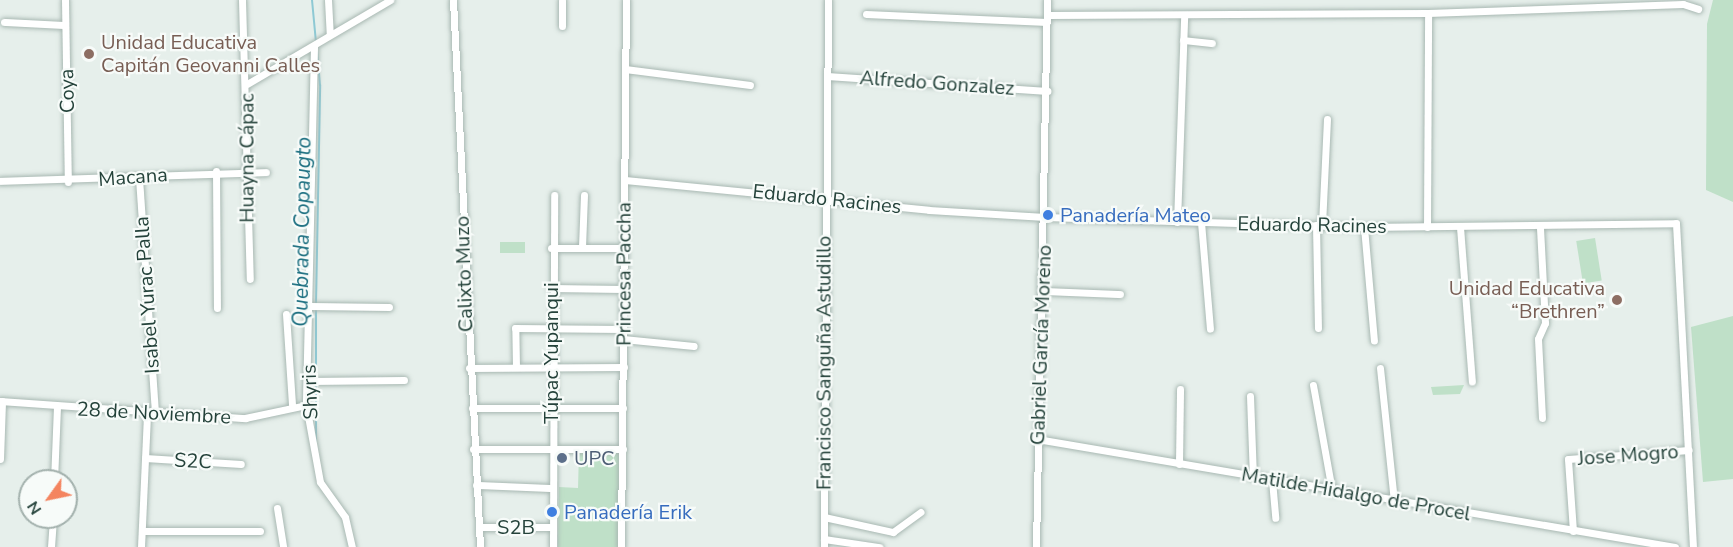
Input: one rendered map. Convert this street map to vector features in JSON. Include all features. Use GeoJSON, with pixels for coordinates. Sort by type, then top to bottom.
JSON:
{"type":"FeatureCollection","features":[{"type":"Feature","properties":{"kind":"street","name":"Coya"},"geometry":{"type":"LineString","coordinates":[[65,0],[68,182]]}},
{"type":"Feature","properties":{"kind":"street","name":"Huayna Cápac"},"geometry":{"type":"LineString","coordinates":[[242,0],[247,84],[246,171],[249,279]]}},
{"type":"Feature","properties":{"kind":"street"},"geometry":{"type":"LineString","coordinates":[[328,0],[330,34]]}},
{"type":"Feature","properties":{"kind":"street"},"geometry":{"type":"LineString","coordinates":[[247,84],[314,47],[330,34],[390,0]]}},
{"type":"Feature","properties":{"kind":"street","name":"Calixto Muzo"},"geometry":{"type":"LineString","coordinates":[[453,0],[469,368],[480,547]]}},
{"type":"Feature","properties":{"kind":"street"},"geometry":{"type":"LineString","coordinates":[[562,0],[562,26]]}},
{"type":"Feature","properties":{"kind":"street","name":"Princesa Paccha"},"geometry":{"type":"LineString","coordinates":[[621,547],[626,0]]}},
{"type":"Feature","properties":{"kind":"street","name":"Francisco Sanguña Astudillo"},"geometry":{"type":"LineString","coordinates":[[824,547],[824,198],[828,0]]}},
{"type":"Feature","properties":{"kind":"street","name":"Gabriel García Moreno"},"geometry":{"type":"LineString","coordinates":[[1035,547],[1045,217],[1047,0]]}},
{"type":"Feature","properties":{"kind":"street"},"geometry":{"type":"LineString","coordinates":[[866,14],[1047,19],[1428,13],[1683,4],[1698,9]]}},
{"type":"Feature","properties":{"kind":"street"},"geometry":{"type":"LineString","coordinates":[[1427,227],[1428,13]]}},
{"type":"Feature","properties":{"kind":"street"},"geometry":{"type":"LineString","coordinates":[[1177,222],[1184,17]]}},
{"type":"Feature","properties":{"kind":"street"},"geometry":{"type":"LineString","coordinates":[[4,22],[65,25]]}},
{"type":"Feature","properties":{"kind":"street"},"geometry":{"type":"LineString","coordinates":[[1183,40],[1212,43]]}},
{"type":"Feature","properties":{"kind":"street","name":"Shyris"},"geometry":{"type":"LineString","coordinates":[[314,47],[306,405],[320,482],[327,497],[345,517],[352,547]]}},
{"type":"Feature","properties":{"kind":"street"},"geometry":{"type":"LineString","coordinates":[[625,69],[750,85]]}},
{"type":"Feature","properties":{"kind":"street","name":"Alfredo Gonzalez"},"geometry":{"type":"LineString","coordinates":[[827,76],[1047,91]]}},
{"type":"Feature","properties":{"kind":"street"},"geometry":{"type":"LineString","coordinates":[[1318,328],[1319,225],[1327,118]]}},
{"type":"Feature","properties":{"kind":"street"},"geometry":{"type":"LineString","coordinates":[[216,171],[218,309]]}},
{"type":"Feature","properties":{"kind":"street","name":"Macana"},"geometry":{"type":"LineString","coordinates":[[0,181],[68,182],[216,171],[266,172]]}},
{"type":"Feature","properties":{"kind":"street","name":"Isabel Yurac Palla"},"geometry":{"type":"LineString","coordinates":[[139,178],[151,413],[145,458],[141,547]]}},
{"type":"Feature","properties":{"kind":"street","name":"Eduardo Racines"},"geometry":{"type":"LineString","coordinates":[[625,180],[1045,217],[1364,227],[1540,228],[1676,223],[1693,547]]}},
{"type":"Feature","properties":{"kind":"street","name":"Túpac Yupanqui"},"geometry":{"type":"LineString","coordinates":[[553,547],[550,248],[554,195]]}},
{"type":"Feature","properties":{"kind":"street"},"geometry":{"type":"LineString","coordinates":[[582,247],[584,195]]}},
{"type":"Feature","properties":{"kind":"street"},"geometry":{"type":"LineString","coordinates":[[1201,222],[1210,328]]}},
{"type":"Feature","properties":{"kind":"street"},"geometry":{"type":"LineString","coordinates":[[1364,227],[1374,341]]}},
{"type":"Feature","properties":{"kind":"street"},"geometry":{"type":"LineString","coordinates":[[1460,227],[1472,382]]}},
{"type":"Feature","properties":{"kind":"street"},"geometry":{"type":"LineString","coordinates":[[1540,228],[1545,322],[1538,339],[1542,418]]}},
{"type":"Feature","properties":{"kind":"street"},"geometry":{"type":"LineString","coordinates":[[550,248],[623,248]]}},
{"type":"Feature","properties":{"kind":"street"},"geometry":{"type":"LineString","coordinates":[[551,288],[623,289]]}},
{"type":"Feature","properties":{"kind":"street"},"geometry":{"type":"LineString","coordinates":[[1042,291],[1120,294]]}},
{"type":"Feature","properties":{"kind":"street"},"geometry":{"type":"LineString","coordinates":[[310,306],[389,307]]}},
{"type":"Feature","properties":{"kind":"street"},"geometry":{"type":"LineString","coordinates":[[286,314],[292,405]]}},
{"type":"Feature","properties":{"kind":"street"},"geometry":{"type":"LineString","coordinates":[[516,368],[515,328],[623,329]]}},
{"type":"Feature","properties":{"kind":"street"},"geometry":{"type":"LineString","coordinates":[[623,339],[694,346]]}},
{"type":"Feature","properties":{"kind":"street"},"geometry":{"type":"LineString","coordinates":[[469,368],[624,367]]}},
{"type":"Feature","properties":{"kind":"street"},"geometry":{"type":"LineString","coordinates":[[1380,368],[1394,501]]}},
{"type":"Feature","properties":{"kind":"street"},"geometry":{"type":"LineString","coordinates":[[308,381],[404,380]]}},
{"type":"Feature","properties":{"kind":"street"},"geometry":{"type":"LineString","coordinates":[[1313,385],[1332,491]]}},
{"type":"Feature","properties":{"kind":"street"},"geometry":{"type":"LineString","coordinates":[[1179,464],[1180,389]]}},
{"type":"Feature","properties":{"kind":"street"},"geometry":{"type":"LineString","coordinates":[[1250,396],[1253,477]]}},
{"type":"Feature","properties":{"kind":"street"},"geometry":{"type":"LineString","coordinates":[[0,459],[1,401]]}},
{"type":"Feature","properties":{"kind":"street","name":"28 de Noviembre"},"geometry":{"type":"LineString","coordinates":[[1,401],[57,407],[245,418],[292,405],[306,405]]}},
{"type":"Feature","properties":{"kind":"street"},"geometry":{"type":"LineString","coordinates":[[54,469],[57,407]]}},
{"type":"Feature","properties":{"kind":"street"},"geometry":{"type":"LineString","coordinates":[[472,408],[623,408]]}},
{"type":"Feature","properties":{"kind":"street","name":"Matilde Hidalgo de Procel"},"geometry":{"type":"LineString","coordinates":[[1037,439],[1648,545],[1675,547]]}},
{"type":"Feature","properties":{"kind":"street"},"geometry":{"type":"LineString","coordinates":[[473,449],[623,449]]}},
{"type":"Feature","properties":{"kind":"street","name":"Jose Mogro"},"geometry":{"type":"LineString","coordinates":[[1573,531],[1568,459],[1689,450]]}},
{"type":"Feature","properties":{"kind":"street","name":"S2C"},"geometry":{"type":"LineString","coordinates":[[145,458],[242,464]]}},
{"type":"Feature","properties":{"kind":"street"},"geometry":{"type":"LineString","coordinates":[[1272,480],[1275,518]]}},
{"type":"Feature","properties":{"kind":"street"},"geometry":{"type":"LineString","coordinates":[[476,485],[552,488]]}},
{"type":"Feature","properties":{"kind":"street"},"geometry":{"type":"LineString","coordinates":[[278,508],[283,547]]}},
{"type":"Feature","properties":{"kind":"street"},"geometry":{"type":"LineString","coordinates":[[824,517],[893,532],[921,512]]}},
{"type":"Feature","properties":{"kind":"street","name":"S2B"},"geometry":{"type":"LineString","coordinates":[[479,527],[553,527]]}},
{"type":"Feature","properties":{"kind":"street"},"geometry":{"type":"LineString","coordinates":[[51,547],[52,529]]}},
{"type":"Feature","properties":{"kind":"street"},"geometry":{"type":"LineString","coordinates":[[142,531],[260,531]]}},
{"type":"Feature","properties":{"kind":"street"},"geometry":{"type":"LineString","coordinates":[[824,539],[879,547]]}},
{"type":"Feature","properties":{"kind":"green space"},"geometry":{"type":"Polygon","coordinates":[[[1713,0],[1733,0],[1733,202],[1706,190],[1707,24],[1713,0]]]}},
{"type":"Feature","properties":{"kind":"green space"},"geometry":{"type":"Polygon","coordinates":[[[1595,238],[1602,280],[1583,283],[1576,241],[1595,238]]]}},
{"type":"Feature","properties":{"kind":"green space"},"geometry":{"type":"Polygon","coordinates":[[[500,242],[525,242],[525,253],[500,253],[500,242]]]}},
{"type":"Feature","properties":{"kind":"green space"},"geometry":{"type":"Polygon","coordinates":[[[1733,316],[1733,479],[1703,482],[1691,327],[1733,316]]]}},
{"type":"Feature","properties":{"kind":"green space"},"geometry":{"type":"Polygon","coordinates":[[[1464,385],[1460,394],[1433,395],[1431,387],[1464,385]]]}},
{"type":"Feature","properties":{"kind":"green space"},"geometry":{"type":"Polygon","coordinates":[[[579,451],[620,452],[618,547],[558,547],[559,487],[578,488],[579,451]]]}},
{"type":"Feature","properties":{"kind":"waterway","name":"Quebrada Copaugto"},"geometry":{"type":"LineString","coordinates":[[312,0],[316,42]]}},
{"type":"Feature","properties":{"kind":"waterway","name":"Quebrada Copaugto"},"geometry":{"type":"LineString","coordinates":[[316,303],[320,85],[317,51]]}},
{"type":"Feature","properties":{"kind":"waterway","name":"Quebrada Copaugto"},"geometry":{"type":"LineString","coordinates":[[316,309],[316,378]]}},
{"type":"Feature","properties":{"kind":"waterway","name":"Quebrada Copaugto"},"geometry":{"type":"LineString","coordinates":[[316,384],[316,444]]}},
{"type":"Feature","properties":{"kind":"place","name":"Unidad Educativa Capitán Geovanni Calles"},"geometry":{"type":"Point","coordinates":[89,54]}},
{"type":"Feature","properties":{"kind":"place","name":"Panadería Mateo"},"geometry":{"type":"Point","coordinates":[1048,215]}},
{"type":"Feature","properties":{"kind":"place","name":"Unidad Educativa “Brethren”"},"geometry":{"type":"Point","coordinates":[1617,300]}},
{"type":"Feature","properties":{"kind":"place","name":"UPC"},"geometry":{"type":"Point","coordinates":[562,458]}},
{"type":"Feature","properties":{"kind":"place","name":"Panadería Erik"},"geometry":{"type":"Point","coordinates":[552,512]}}]}
